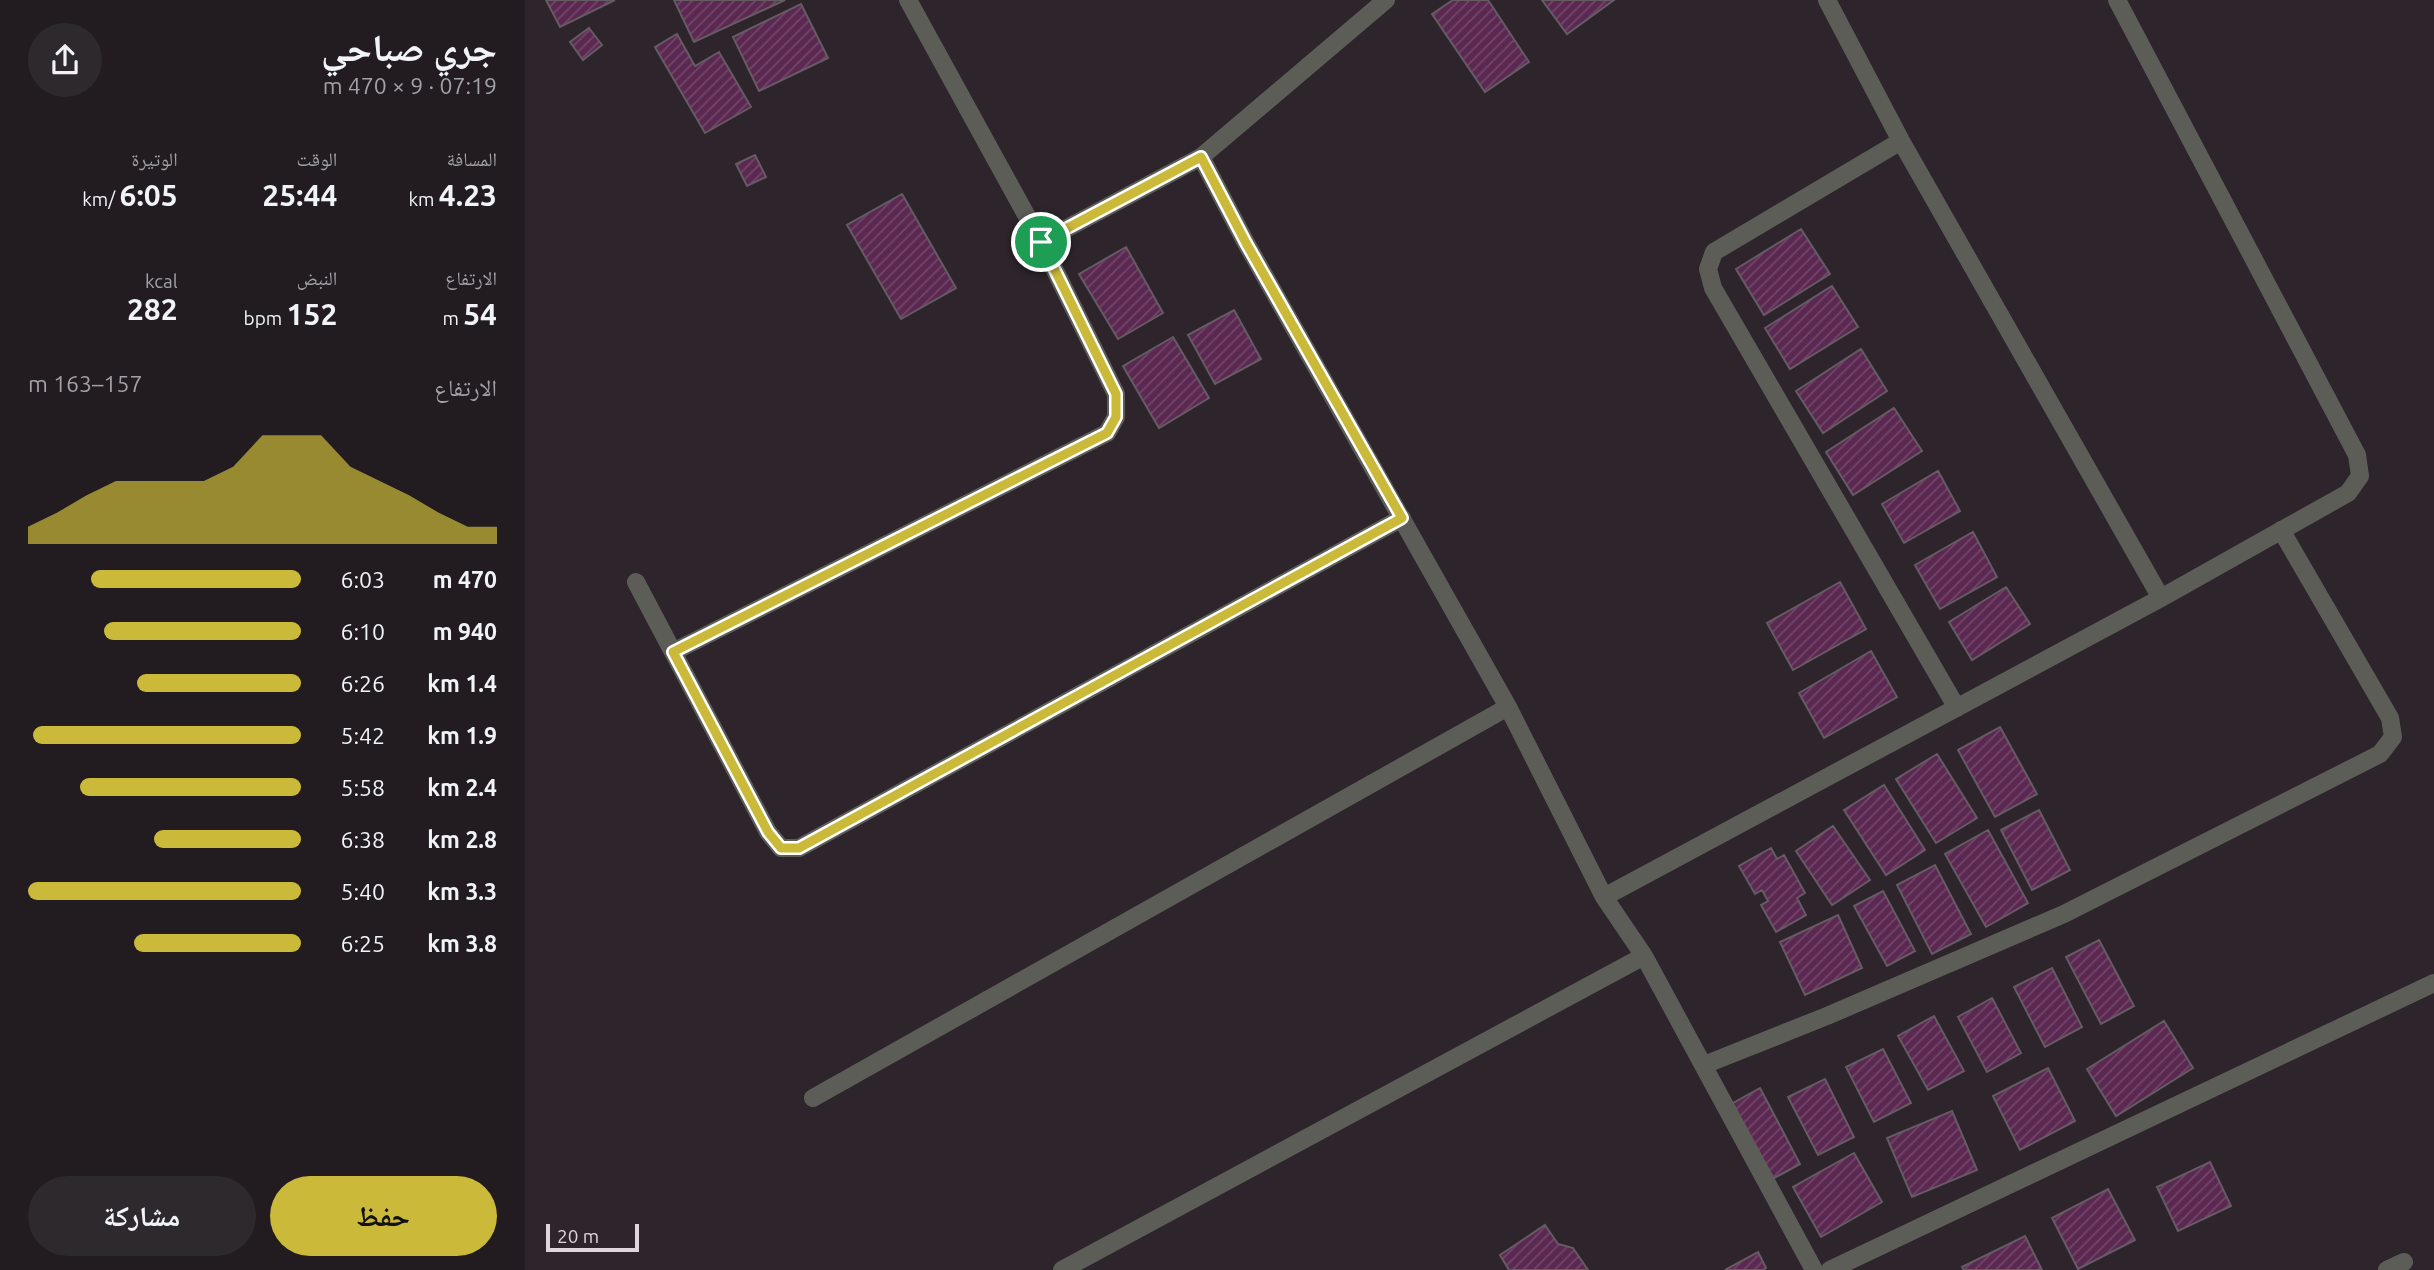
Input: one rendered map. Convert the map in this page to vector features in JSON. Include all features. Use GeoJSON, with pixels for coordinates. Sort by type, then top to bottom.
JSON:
{"type":"FeatureCollection","features":[{"type":"Feature","properties":{"kind":"street"},"geometry":{"type":"LineString","coordinates":[[673,652],[1107,433],[1116,417],[1116,394],[1041,242],[908,0]]}},
{"type":"Feature","properties":{"kind":"street"},"geometry":{"type":"LineString","coordinates":[[1041,242],[1201,157],[1386,0]]}},
{"type":"Feature","properties":{"kind":"street"},"geometry":{"type":"LineString","coordinates":[[1827,0],[1901,141],[2161,598]]}},
{"type":"Feature","properties":{"kind":"street"},"geometry":{"type":"LineString","coordinates":[[1604,897],[2161,598],[2348,493],[2360,476],[2357,454],[2117,0]]}},
{"type":"Feature","properties":{"kind":"street"},"geometry":{"type":"LineString","coordinates":[[1901,141],[1714,251],[1708,269],[1713,288],[1957,708]]}},
{"type":"Feature","properties":{"kind":"street"},"geometry":{"type":"LineString","coordinates":[[1201,157],[1246,243],[1508,707],[1604,897],[1644,956],[1814,1270]]}},
{"type":"Feature","properties":{"kind":"street"},"geometry":{"type":"LineString","coordinates":[[636,582],[768,832],[781,848],[799,848],[1402,518]]}},
{"type":"Feature","properties":{"kind":"street"},"geometry":{"type":"LineString","coordinates":[[1704,1065],[1827,1016],[2064,914],[2380,754],[2393,737],[2390,718],[2281,530]]}},
{"type":"Feature","properties":{"kind":"street"},"geometry":{"type":"LineString","coordinates":[[813,1098],[1508,707]]}},
{"type":"Feature","properties":{"kind":"street"},"geometry":{"type":"LineString","coordinates":[[1062,1270],[1644,956]]}},
{"type":"Feature","properties":{"kind":"street"},"geometry":{"type":"LineString","coordinates":[[1830,1270],[2434,983]]}},
{"type":"Feature","properties":{"kind":"street"},"geometry":{"type":"LineString","coordinates":[[2387,1270],[2404,1262]]}},
{"type":"Feature","properties":{"kind":"building"},"geometry":{"type":"Polygon","coordinates":[[[546,0],[615,0],[560,27],[546,0]]]}},
{"type":"Feature","properties":{"kind":"building"},"geometry":{"type":"Polygon","coordinates":[[[674,0],[785,0],[694,42],[674,0]]]}},
{"type":"Feature","properties":{"kind":"building"},"geometry":{"type":"Polygon","coordinates":[[[1453,0],[1488,0],[1529,62],[1485,92],[1432,14],[1453,0]]]}},
{"type":"Feature","properties":{"kind":"building"},"geometry":{"type":"Polygon","coordinates":[[[1542,0],[1614,0],[1567,34],[1542,0]]]}},
{"type":"Feature","properties":{"kind":"building"},"geometry":{"type":"Polygon","coordinates":[[[801,4],[828,58],[759,91],[733,37],[801,4]]]}},
{"type":"Feature","properties":{"kind":"building"},"geometry":{"type":"Polygon","coordinates":[[[589,28],[602,45],[583,60],[570,42],[589,28]]]}},
{"type":"Feature","properties":{"kind":"building"},"geometry":{"type":"Polygon","coordinates":[[[677,34],[695,66],[719,52],[751,107],[705,133],[655,47],[677,34]]]}},
{"type":"Feature","properties":{"kind":"building"},"geometry":{"type":"Polygon","coordinates":[[[755,155],[766,177],[747,186],[736,164],[755,155]]]}},
{"type":"Feature","properties":{"kind":"building"},"geometry":{"type":"Polygon","coordinates":[[[902,194],[956,288],[901,319],[847,225],[902,194]]]}},
{"type":"Feature","properties":{"kind":"building"},"geometry":{"type":"Polygon","coordinates":[[[1801,229],[1830,274],[1764,315],[1736,269],[1801,229]]]}},
{"type":"Feature","properties":{"kind":"building"},"geometry":{"type":"Polygon","coordinates":[[[1126,247],[1163,313],[1118,339],[1079,274],[1126,247]]]}},
{"type":"Feature","properties":{"kind":"building"},"geometry":{"type":"Polygon","coordinates":[[[1832,286],[1858,327],[1790,369],[1765,328],[1832,286]]]}},
{"type":"Feature","properties":{"kind":"building"},"geometry":{"type":"Polygon","coordinates":[[[1234,310],[1261,359],[1215,384],[1188,335],[1234,310]]]}},
{"type":"Feature","properties":{"kind":"building"},"geometry":{"type":"Polygon","coordinates":[[[1173,337],[1209,398],[1159,428],[1123,366],[1173,337]]]}},
{"type":"Feature","properties":{"kind":"building"},"geometry":{"type":"Polygon","coordinates":[[[1861,349],[1887,391],[1823,433],[1796,391],[1861,349]]]}},
{"type":"Feature","properties":{"kind":"building"},"geometry":{"type":"Polygon","coordinates":[[[1894,408],[1922,451],[1853,495],[1826,452],[1894,408]]]}},
{"type":"Feature","properties":{"kind":"building"},"geometry":{"type":"Polygon","coordinates":[[[1938,471],[1960,511],[1904,543],[1882,504],[1938,471]]]}},
{"type":"Feature","properties":{"kind":"building"},"geometry":{"type":"Polygon","coordinates":[[[1973,532],[1997,577],[1940,609],[1915,565],[1973,532]]]}},
{"type":"Feature","properties":{"kind":"building"},"geometry":{"type":"Polygon","coordinates":[[[1840,582],[1866,629],[1793,670],[1767,623],[1840,582]]]}},
{"type":"Feature","properties":{"kind":"building"},"geometry":{"type":"Polygon","coordinates":[[[2006,587],[2030,624],[1972,660],[1949,622],[2006,587]]]}},
{"type":"Feature","properties":{"kind":"building"},"geometry":{"type":"Polygon","coordinates":[[[1871,651],[1897,697],[1824,738],[1799,693],[1871,651]]]}},
{"type":"Feature","properties":{"kind":"building"},"geometry":{"type":"Polygon","coordinates":[[[2000,727],[2037,794],[1995,817],[1958,750],[2000,727]]]}},
{"type":"Feature","properties":{"kind":"building"},"geometry":{"type":"Polygon","coordinates":[[[1937,754],[1977,818],[1936,843],[1896,779],[1937,754]]]}},
{"type":"Feature","properties":{"kind":"building"},"geometry":{"type":"Polygon","coordinates":[[[1884,785],[1925,850],[1886,875],[1844,810],[1884,785]]]}},
{"type":"Feature","properties":{"kind":"building"},"geometry":{"type":"Polygon","coordinates":[[[2039,810],[2070,870],[2032,890],[2001,830],[2039,810]]]}},
{"type":"Feature","properties":{"kind":"building"},"geometry":{"type":"Polygon","coordinates":[[[1833,826],[1870,880],[1832,905],[1796,851],[1833,826]]]}},
{"type":"Feature","properties":{"kind":"building"},"geometry":{"type":"Polygon","coordinates":[[[1988,830],[2028,903],[1986,927],[1945,854],[1988,830]]]}},
{"type":"Feature","properties":{"kind":"building"},"geometry":{"type":"Polygon","coordinates":[[[1771,848],[1777,859],[1784,855],[1805,893],[1797,898],[1806,915],[1776,932],[1761,905],[1768,901],[1762,890],[1755,894],[1739,866],[1771,848]]]}},
{"type":"Feature","properties":{"kind":"building"},"geometry":{"type":"Polygon","coordinates":[[[1935,865],[1971,934],[1932,954],[1897,885],[1935,865]]]}},
{"type":"Feature","properties":{"kind":"building"},"geometry":{"type":"Polygon","coordinates":[[[1883,891],[1915,951],[1887,966],[1854,906],[1883,891]]]}},
{"type":"Feature","properties":{"kind":"building"},"geometry":{"type":"Polygon","coordinates":[[[1838,915],[1862,968],[1805,995],[1780,942],[1838,915]]]}},
{"type":"Feature","properties":{"kind":"building"},"geometry":{"type":"Polygon","coordinates":[[[2099,940],[2134,1006],[2101,1024],[2066,957],[2099,940]]]}},
{"type":"Feature","properties":{"kind":"building"},"geometry":{"type":"Polygon","coordinates":[[[2052,968],[2082,1027],[2045,1047],[2014,987],[2052,968]]]}},
{"type":"Feature","properties":{"kind":"building"},"geometry":{"type":"Polygon","coordinates":[[[1992,998],[2021,1053],[1987,1072],[1958,1017],[1992,998]]]}},
{"type":"Feature","properties":{"kind":"building"},"geometry":{"type":"Polygon","coordinates":[[[1934,1016],[1964,1071],[1928,1090],[1898,1036],[1934,1016]]]}},
{"type":"Feature","properties":{"kind":"building"},"geometry":{"type":"Polygon","coordinates":[[[2164,1021],[2193,1068],[2116,1116],[2087,1069],[2164,1021]]]}},
{"type":"Feature","properties":{"kind":"building"},"geometry":{"type":"Polygon","coordinates":[[[1883,1049],[1911,1103],[1874,1122],[1846,1067],[1883,1049]]]}},
{"type":"Feature","properties":{"kind":"building"},"geometry":{"type":"Polygon","coordinates":[[[2048,1068],[2075,1121],[2020,1150],[1993,1096],[2048,1068]]]}},
{"type":"Feature","properties":{"kind":"building"},"geometry":{"type":"Polygon","coordinates":[[[1825,1079],[1854,1137],[1818,1155],[1788,1097],[1825,1079]]]}},
{"type":"Feature","properties":{"kind":"building"},"geometry":{"type":"Polygon","coordinates":[[[1760,1088],[1800,1164],[1767,1182],[1726,1107],[1760,1088]]]}},
{"type":"Feature","properties":{"kind":"building"},"geometry":{"type":"Polygon","coordinates":[[[1952,1111],[1977,1170],[1912,1197],[1887,1138],[1952,1111]]]}},
{"type":"Feature","properties":{"kind":"building"},"geometry":{"type":"Polygon","coordinates":[[[1854,1153],[1882,1202],[1821,1237],[1793,1187],[1854,1153]]]}},
{"type":"Feature","properties":{"kind":"building"},"geometry":{"type":"Polygon","coordinates":[[[2210,1162],[2231,1206],[2178,1231],[2157,1187],[2210,1162]]]}},
{"type":"Feature","properties":{"kind":"building"},"geometry":{"type":"Polygon","coordinates":[[[2108,1189],[2135,1240],[2078,1269],[2052,1218],[2108,1189]]]}},
{"type":"Feature","properties":{"kind":"building"},"geometry":{"type":"Polygon","coordinates":[[[1545,1225],[1558,1244],[1573,1248],[1588,1270],[1509,1270],[1500,1255],[1545,1225]]]}},
{"type":"Feature","properties":{"kind":"building"},"geometry":{"type":"Polygon","coordinates":[[[2025,1236],[2042,1270],[1964,1270],[1962,1267],[2025,1236]]]}},
{"type":"Feature","properties":{"kind":"building"},"geometry":{"type":"Polygon","coordinates":[[[1758,1252],[1766,1268],[1763,1270],[1725,1270],[1758,1252]]]}},
{"type":"Feature","properties":{"kind":"route"},"geometry":{"type":"LineString","coordinates":[[1201,157],[1246,243],[1402,518],[799,848],[781,848],[768,832],[673,652],[1107,433],[1116,417],[1116,394],[1041,242],[1201,157]]}}]}
